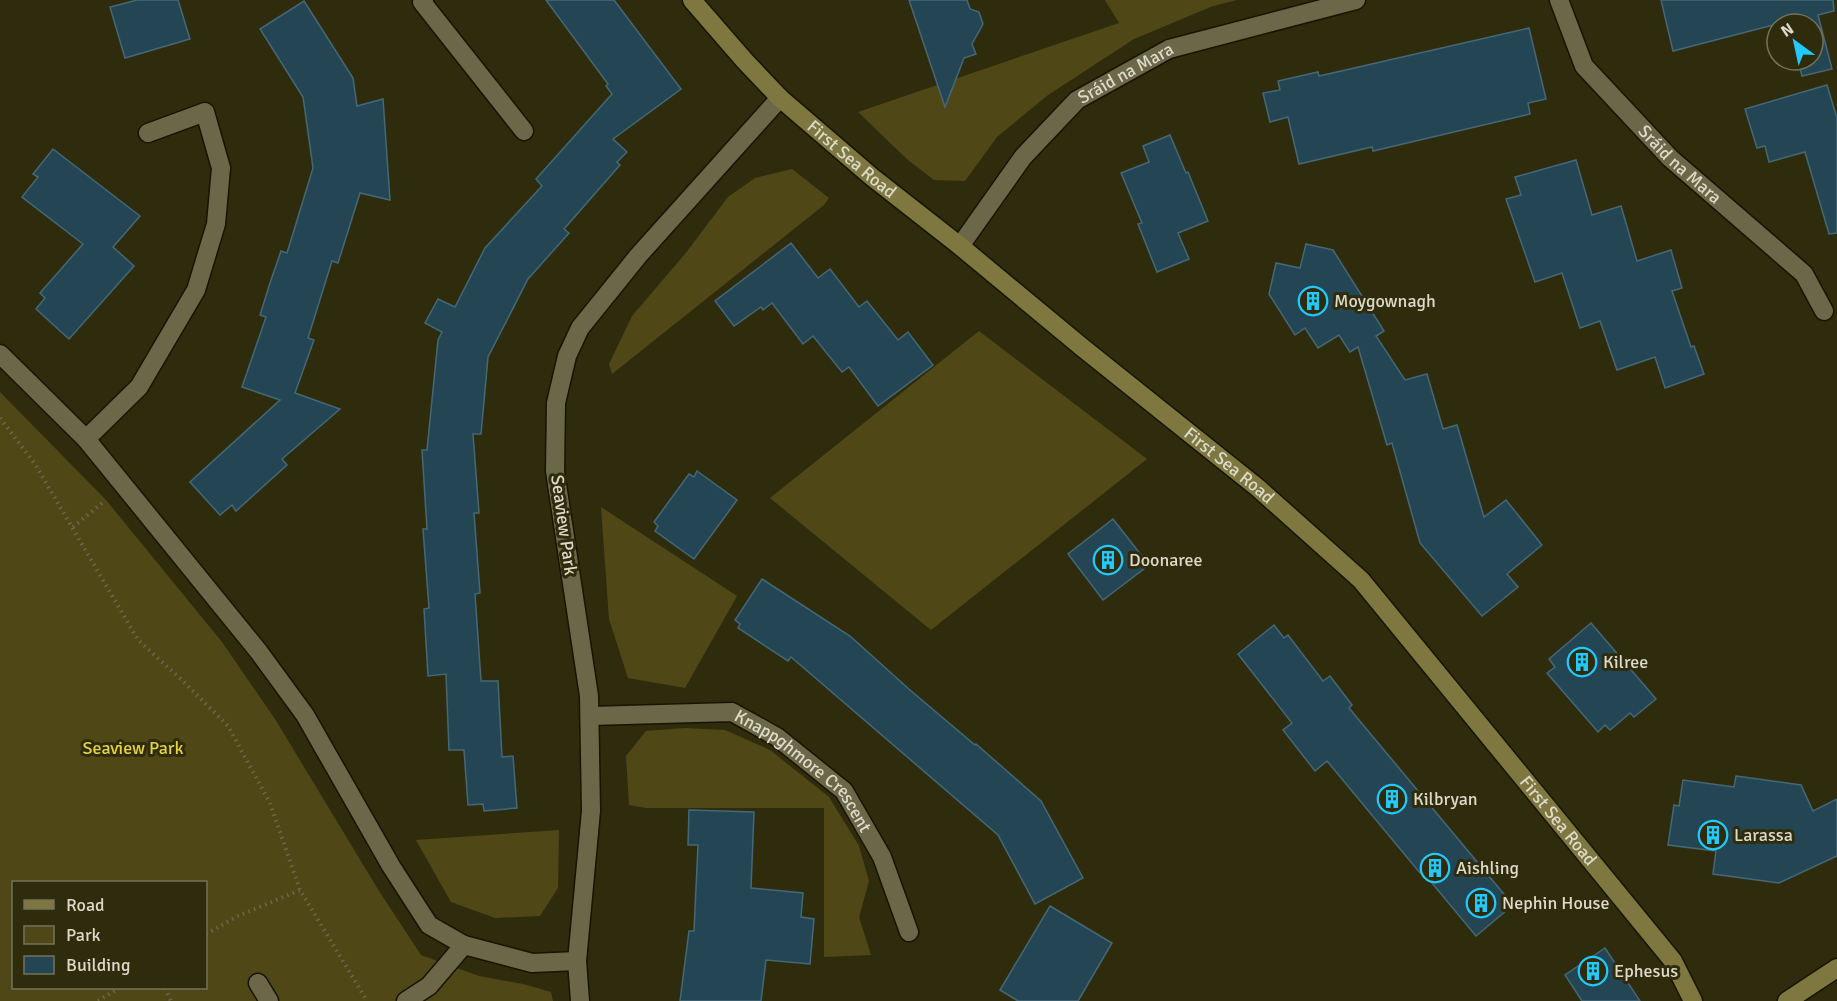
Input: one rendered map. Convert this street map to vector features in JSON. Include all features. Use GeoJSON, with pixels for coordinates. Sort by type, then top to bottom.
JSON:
{"type":"FeatureCollection","features":[{"type":"Feature","properties":{"kind":"street"},"geometry":{"type":"LineString","coordinates":[[424,0],[422,2],[524,131]]}},
{"type":"Feature","properties":{"kind":"street","name":"First Sea Road"},"geometry":{"type":"LineString","coordinates":[[692,0],[780,98],[872,177],[1257,488],[1360,580],[1665,951],[1681,974],[1693,1001]]}},
{"type":"Feature","properties":{"kind":"street","name":"Sráid na Mara"},"geometry":{"type":"LineString","coordinates":[[960,246],[1023,157],[1077,100],[1169,49],[1356,0]]}},
{"type":"Feature","properties":{"kind":"street","name":"Sráid na Mara"},"geometry":{"type":"LineString","coordinates":[[1559,0],[1584,66],[1670,158],[1804,274],[1824,311]]}},
{"type":"Feature","properties":{"kind":"street","name":"Seaview Park"},"geometry":{"type":"LineString","coordinates":[[580,1001],[577,961],[591,811],[590,696],[555,471],[555,403],[567,356],[579,328],[638,256],[780,98]]}},
{"type":"Feature","properties":{"kind":"street"},"geometry":{"type":"LineString","coordinates":[[86,439],[139,387],[196,290],[216,224],[221,168],[205,112],[148,134]]}},
{"type":"Feature","properties":{"kind":"street"},"geometry":{"type":"LineString","coordinates":[[0,354],[86,439],[259,652],[305,715],[391,866],[429,925],[464,945],[532,963],[577,961]]}},
{"type":"Feature","properties":{"kind":"street","name":"Knappghmore Crescent"},"geometry":{"type":"LineString","coordinates":[[590,716],[732,712],[777,737],[844,791],[882,857],[909,932]]}},
{"type":"Feature","properties":{"kind":"street"},"geometry":{"type":"LineString","coordinates":[[406,1001],[429,986],[464,945]]}},
{"type":"Feature","properties":{"kind":"street"},"geometry":{"type":"LineString","coordinates":[[1787,1001],[1837,968]]}},
{"type":"Feature","properties":{"kind":"street"},"geometry":{"type":"LineString","coordinates":[[258,983],[269,1001]]}},
{"type":"Feature","properties":{"kind":"path"},"geometry":{"type":"LineString","coordinates":[[0,418],[35,464],[138,640],[183,680],[228,726],[270,803],[300,890],[367,1001]]}},
{"type":"Feature","properties":{"kind":"path"},"geometry":{"type":"LineString","coordinates":[[73,527],[123,484]]}},
{"type":"Feature","properties":{"kind":"path"},"geometry":{"type":"LineString","coordinates":[[207,933],[238,916],[300,890]]}},
{"type":"Feature","properties":{"kind":"path"},"geometry":{"type":"LineString","coordinates":[[99,1001],[116,989]]}},
{"type":"Feature","properties":{"kind":"path"},"geometry":{"type":"LineString","coordinates":[[108,995],[112,1001]]}},
{"type":"Feature","properties":{"kind":"green space"},"geometry":{"type":"Polygon","coordinates":[[[1105,0],[1237,0],[1213,6],[1134,39],[1048,95],[997,137],[965,181],[934,180],[908,160],[858,112],[1119,23],[1105,0]]]}},
{"type":"Feature","properties":{"kind":"green space"},"geometry":{"type":"Polygon","coordinates":[[[792,169],[829,198],[824,205],[612,374],[609,364],[632,316],[685,254],[728,197],[755,178],[792,169]]]}},
{"type":"Feature","properties":{"kind":"green space"},"geometry":{"type":"Polygon","coordinates":[[[979,331],[1147,459],[931,630],[770,498],[979,331]]]}},
{"type":"Feature","properties":{"kind":"green space","name":"Seaview Park"},"geometry":{"type":"Polygon","coordinates":[[[0,392],[106,500],[222,642],[275,719],[379,891],[421,955],[479,976],[551,992],[553,1001],[0,1001],[0,392]]]}},
{"type":"Feature","properties":{"kind":"green space"},"geometry":{"type":"Polygon","coordinates":[[[601,507],[737,596],[685,688],[628,678],[609,619],[601,507]]]}},
{"type":"Feature","properties":{"kind":"green space"},"geometry":{"type":"Polygon","coordinates":[[[685,728],[725,730],[770,750],[829,797],[859,846],[869,881],[859,917],[871,955],[824,957],[824,808],[646,808],[629,805],[626,756],[646,731],[685,728]]]}},
{"type":"Feature","properties":{"kind":"green space"},"geometry":{"type":"Polygon","coordinates":[[[559,830],[558,888],[540,916],[495,918],[451,902],[416,840],[559,830]]]}},
{"type":"Feature","properties":{"kind":"building"},"geometry":{"type":"Polygon","coordinates":[[[137,0],[178,0],[190,39],[125,58],[110,7],[137,0]]]}},
{"type":"Feature","properties":{"kind":"building"},"geometry":{"type":"Polygon","coordinates":[[[546,0],[614,0],[681,89],[613,139],[627,152],[617,162],[620,165],[564,229],[569,233],[528,279],[488,357],[481,434],[473,434],[479,513],[474,513],[480,593],[475,594],[481,681],[498,681],[502,757],[513,756],[517,808],[484,811],[483,804],[468,805],[464,750],[449,750],[446,674],[428,676],[424,609],[429,608],[423,529],[427,529],[422,450],[427,450],[438,340],[442,332],[425,323],[438,299],[455,307],[485,248],[542,186],[536,179],[612,94],[606,86],[608,84],[546,0]]]}},
{"type":"Feature","properties":{"kind":"building"},"geometry":{"type":"Polygon","coordinates":[[[909,0],[967,0],[970,9],[979,12],[983,24],[972,44],[976,54],[964,58],[945,107],[909,0]]]}},
{"type":"Feature","properties":{"kind":"building"},"geometry":{"type":"Polygon","coordinates":[[[1661,0],[1833,0],[1834,11],[1825,13],[1765,12],[1765,27],[1673,51],[1661,0]]]}},
{"type":"Feature","properties":{"kind":"building"},"geometry":{"type":"Polygon","coordinates":[[[304,1],[353,78],[357,106],[383,99],[390,200],[360,193],[338,263],[332,261],[308,338],[314,340],[295,393],[340,409],[282,459],[287,465],[236,511],[232,505],[220,515],[190,482],[280,400],[242,387],[266,317],[260,315],[270,283],[281,251],[287,253],[313,168],[303,97],[260,29],[304,1]]]}},
{"type":"Feature","properties":{"kind":"building"},"geometry":{"type":"Polygon","coordinates":[[[1529,28],[1546,99],[1528,103],[1530,114],[1373,151],[1372,147],[1299,164],[1288,117],[1270,122],[1263,93],[1280,90],[1278,81],[1318,72],[1319,76],[1529,28]]]}},
{"type":"Feature","properties":{"kind":"building"},"geometry":{"type":"Polygon","coordinates":[[[1825,42],[1832,69],[1825,71],[1825,42]]]}},
{"type":"Feature","properties":{"kind":"building"},"geometry":{"type":"Polygon","coordinates":[[[1801,72],[1819,72],[1802,76],[1801,72]]]}},
{"type":"Feature","properties":{"kind":"building"},"geometry":{"type":"Polygon","coordinates":[[[1827,85],[1837,118],[1837,233],[1829,234],[1805,152],[1769,162],[1765,146],[1757,148],[1745,109],[1827,85]]]}},
{"type":"Feature","properties":{"kind":"building"},"geometry":{"type":"Polygon","coordinates":[[[1170,135],[1208,221],[1178,233],[1189,259],[1157,272],[1138,224],[1142,223],[1121,173],[1149,162],[1143,146],[1170,135]]]}},
{"type":"Feature","properties":{"kind":"building"},"geometry":{"type":"Polygon","coordinates":[[[53,149],[140,216],[113,247],[134,266],[69,339],[36,309],[45,298],[40,293],[83,244],[22,197],[38,177],[33,174],[53,149]]]}},
{"type":"Feature","properties":{"kind":"building"},"geometry":{"type":"Polygon","coordinates":[[[1576,160],[1592,215],[1621,206],[1637,261],[1671,250],[1682,288],[1672,291],[1691,347],[1694,346],[1704,374],[1665,388],[1655,357],[1617,370],[1600,321],[1580,328],[1562,273],[1535,282],[1506,199],[1521,195],[1515,177],[1576,160]]]}},
{"type":"Feature","properties":{"kind":"building"},"geometry":{"type":"Polygon","coordinates":[[[791,243],[818,278],[830,269],[859,307],[867,301],[898,340],[908,332],[933,365],[878,406],[849,367],[842,372],[813,336],[803,344],[772,303],[763,310],[761,307],[734,326],[715,301],[791,243]]]}},
{"type":"Feature","properties":{"kind":"building"},"geometry":{"type":"Polygon","coordinates":[[[1306,244],[1333,250],[1384,331],[1376,336],[1405,380],[1427,374],[1443,429],[1457,425],[1484,517],[1506,500],[1542,545],[1507,574],[1518,587],[1482,616],[1420,543],[1392,443],[1387,445],[1358,347],[1350,352],[1339,335],[1318,348],[1305,328],[1295,335],[1269,294],[1276,263],[1300,268],[1306,244]]]}},
{"type":"Feature","properties":{"kind":"building"},"geometry":{"type":"Polygon","coordinates":[[[697,471],[737,500],[694,559],[655,531],[658,526],[654,522],[689,474],[694,477],[697,471]]]}},
{"type":"Feature","properties":{"kind":"building","name":"Doonaree"},"geometry":{"type":"Polygon","coordinates":[[[1113,519],[1149,565],[1103,600],[1068,554],[1113,519]]]}},
{"type":"Feature","properties":{"kind":"building"},"geometry":{"type":"Polygon","coordinates":[[[762,579],[850,636],[1041,801],[1083,878],[1035,904],[998,835],[791,657],[788,661],[738,628],[740,624],[735,620],[762,579]]]}},
{"type":"Feature","properties":{"kind":"building"},"geometry":{"type":"Polygon","coordinates":[[[1591,623],[1656,699],[1634,717],[1630,713],[1610,730],[1605,725],[1598,732],[1547,673],[1555,667],[1549,659],[1591,623]]]}},
{"type":"Feature","properties":{"kind":"building"},"geometry":{"type":"Polygon","coordinates":[[[1274,625],[1284,638],[1288,635],[1323,681],[1330,676],[1352,705],[1349,708],[1513,905],[1476,936],[1327,761],[1315,771],[1283,730],[1292,723],[1238,654],[1274,625]]]}},
{"type":"Feature","properties":{"kind":"building"},"geometry":{"type":"Polygon","coordinates":[[[1736,776],[1801,785],[1813,811],[1837,799],[1837,856],[1779,883],[1713,874],[1716,851],[1668,845],[1674,805],[1679,806],[1683,780],[1734,787],[1736,776]]]}},
{"type":"Feature","properties":{"kind":"building"},"geometry":{"type":"Polygon","coordinates":[[[689,810],[754,812],[751,888],[803,893],[801,917],[814,919],[810,964],[766,960],[761,1001],[680,1001],[689,931],[694,931],[698,845],[688,845],[689,810]]]}},
{"type":"Feature","properties":{"kind":"building"},"geometry":{"type":"Polygon","coordinates":[[[1050,906],[1112,943],[1078,1001],[1018,1001],[1000,990],[1050,906]]]}},
{"type":"Feature","properties":{"kind":"building","name":"Ephesus"},"geometry":{"type":"Polygon","coordinates":[[[1605,948],[1640,1001],[1582,1001],[1565,975],[1605,948]]]}},
{"type":"Feature","properties":{"kind":"place","name":"Moygownagh"},"geometry":{"type":"Point","coordinates":[1313,301]}},
{"type":"Feature","properties":{"kind":"place","name":"Doonaree"},"geometry":{"type":"Point","coordinates":[1108,560]}},
{"type":"Feature","properties":{"kind":"place","name":"Kilree"},"geometry":{"type":"Point","coordinates":[1582,662]}},
{"type":"Feature","properties":{"kind":"place","name":"Kilbryan"},"geometry":{"type":"Point","coordinates":[1392,799]}},
{"type":"Feature","properties":{"kind":"place","name":"Larassa"},"geometry":{"type":"Point","coordinates":[1713,835]}},
{"type":"Feature","properties":{"kind":"place","name":"Aishling"},"geometry":{"type":"Point","coordinates":[1435,868]}},
{"type":"Feature","properties":{"kind":"place","name":"Nephin House"},"geometry":{"type":"Point","coordinates":[1481,903]}},
{"type":"Feature","properties":{"kind":"place","name":"Ephesus"},"geometry":{"type":"Point","coordinates":[1593,971]}}]}
